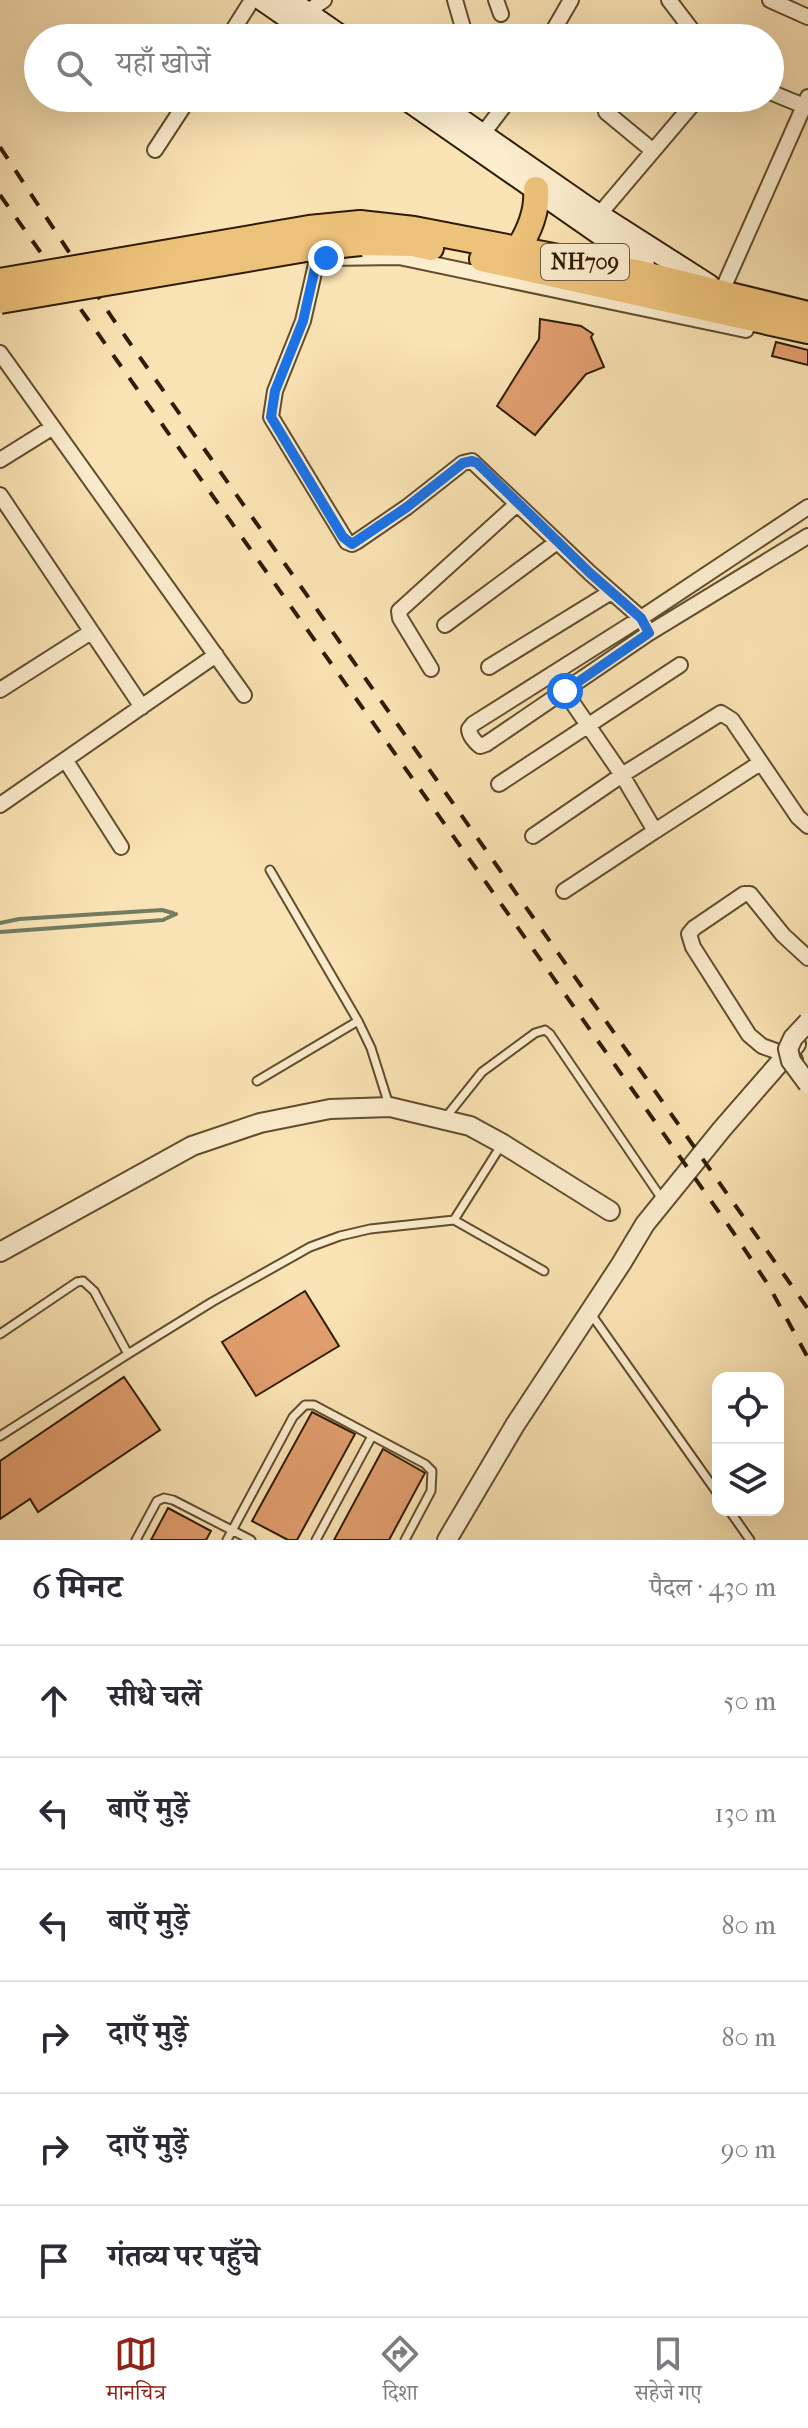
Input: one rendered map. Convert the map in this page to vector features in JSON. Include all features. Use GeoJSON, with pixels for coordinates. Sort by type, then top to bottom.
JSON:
{"type":"FeatureCollection","features":[{"type":"Feature","properties":{"kind":"highway"},"geometry":{"type":"LineString","coordinates":[[518,249],[536,212],[536,189]]}},
{"type":"Feature","properties":{"kind":"highway","name":"NH709"},"geometry":{"type":"LineString","coordinates":[[0,281],[309,228],[360,233],[413,244],[644,269],[808,331]]}},
{"type":"Feature","properties":{"kind":"highway","name":"NH709"},"geometry":{"type":"LineString","coordinates":[[0,301],[312,248],[360,233],[414,229],[644,269],[808,314]]}},
{"type":"Feature","properties":{"kind":"main road"},"geometry":{"type":"LineString","coordinates":[[262,0],[297,24]]}},
{"type":"Feature","properties":{"kind":"main road"},"geometry":{"type":"LineString","coordinates":[[289,0],[316,6],[332,24]]}},
{"type":"Feature","properties":{"kind":"main road"},"geometry":{"type":"LineString","coordinates":[[424,112],[644,269]]}},
{"type":"Feature","properties":{"kind":"main road"},"geometry":{"type":"LineString","coordinates":[[457,112],[644,269]]}},
{"type":"Feature","properties":{"kind":"street"},"geometry":{"type":"LineString","coordinates":[[237,24],[252,0]]}},
{"type":"Feature","properties":{"kind":"street"},"geometry":{"type":"LineString","coordinates":[[455,0],[462,24]]}},
{"type":"Feature","properties":{"kind":"street"},"geometry":{"type":"LineString","coordinates":[[557,24],[571,0]]}},
{"type":"Feature","properties":{"kind":"street"},"geometry":{"type":"LineString","coordinates":[[669,0],[684,24]]}},
{"type":"Feature","properties":{"kind":"street"},"geometry":{"type":"LineString","coordinates":[[770,0],[808,17]]}},
{"type":"Feature","properties":{"kind":"street"},"geometry":{"type":"LineString","coordinates":[[728,290],[806,101],[784,96]]}},
{"type":"Feature","properties":{"kind":"street"},"geometry":{"type":"LineString","coordinates":[[155,150],[180,112]]}},
{"type":"Feature","properties":{"kind":"street"},"geometry":{"type":"LineString","coordinates":[[463,112],[603,210],[728,290],[808,306]]}},
{"type":"Feature","properties":{"kind":"street"},"geometry":{"type":"LineString","coordinates":[[488,127],[499,112]]}},
{"type":"Feature","properties":{"kind":"street"},"geometry":{"type":"LineString","coordinates":[[606,112],[652,150]]}},
{"type":"Feature","properties":{"kind":"street"},"geometry":{"type":"LineString","coordinates":[[603,210],[686,112]]}},
{"type":"Feature","properties":{"kind":"street"},"geometry":{"type":"LineString","coordinates":[[649,633],[641,618],[557,542],[477,463],[468,461],[356,542],[352,544],[343,537],[271,417],[275,391],[303,321],[318,261],[326,258],[399,257],[808,343]]}},
{"type":"Feature","properties":{"kind":"street"},"geometry":{"type":"LineString","coordinates":[[0,353],[244,695]]}},
{"type":"Feature","properties":{"kind":"street"},"geometry":{"type":"LineString","coordinates":[[0,460],[53,427]]}},
{"type":"Feature","properties":{"kind":"street"},"geometry":{"type":"LineString","coordinates":[[0,495],[142,707]]}},
{"type":"Feature","properties":{"kind":"street"},"geometry":{"type":"LineString","coordinates":[[431,669],[400,618],[399,611],[517,504]]}},
{"type":"Feature","properties":{"kind":"street"},"geometry":{"type":"LineString","coordinates":[[808,507],[470,726],[469,733],[480,746],[486,744],[649,633],[808,536]]}},
{"type":"Feature","properties":{"kind":"street"},"geometry":{"type":"LineString","coordinates":[[445,625],[557,542]]}},
{"type":"Feature","properties":{"kind":"street"},"geometry":{"type":"LineString","coordinates":[[489,667],[611,592]]}},
{"type":"Feature","properties":{"kind":"street"},"geometry":{"type":"LineString","coordinates":[[3,682],[91,632]]}},
{"type":"Feature","properties":{"kind":"street"},"geometry":{"type":"LineString","coordinates":[[0,805],[216,655]]}},
{"type":"Feature","properties":{"kind":"street"},"geometry":{"type":"LineString","coordinates":[[499,784],[680,665]]}},
{"type":"Feature","properties":{"kind":"street"},"geometry":{"type":"LineString","coordinates":[[551,674],[622,775],[655,831]]}},
{"type":"Feature","properties":{"kind":"street"},"geometry":{"type":"LineString","coordinates":[[533,836],[721,713],[732,720],[798,817],[808,826]]}},
{"type":"Feature","properties":{"kind":"street"},"geometry":{"type":"LineString","coordinates":[[66,761],[121,847]]}},
{"type":"Feature","properties":{"kind":"street"},"geometry":{"type":"LineString","coordinates":[[564,891],[760,763]]}},
{"type":"Feature","properties":{"kind":"street"},"geometry":{"type":"LineString","coordinates":[[808,958],[783,935],[750,894],[739,897],[689,934],[693,947],[749,1035],[762,1046],[787,1055],[808,1073]]}},
{"type":"Feature","properties":{"kind":"street"},"geometry":{"type":"LineString","coordinates":[[808,1022],[793,1038],[788,1049],[791,1061],[808,1084]]}},
{"type":"Feature","properties":{"kind":"street"},"geometry":{"type":"LineString","coordinates":[[447,1540],[515,1425],[645,1224],[808,1030]]}},
{"type":"Feature","properties":{"kind":"street"},"geometry":{"type":"LineString","coordinates":[[0,1252],[192,1146],[260,1123],[330,1109],[390,1107],[470,1126],[610,1211]]}},
{"type":"Feature","properties":{"kind":"lane"},"geometry":{"type":"LineString","coordinates":[[270,870],[358,1021],[371,1048],[390,1107]]}},
{"type":"Feature","properties":{"kind":"lane"},"geometry":{"type":"LineString","coordinates":[[257,1081],[358,1021]]}},
{"type":"Feature","properties":{"kind":"lane"},"geometry":{"type":"LineString","coordinates":[[444,1119],[482,1072],[535,1033],[545,1030],[663,1200]]}},
{"type":"Feature","properties":{"kind":"lane"},"geometry":{"type":"LineString","coordinates":[[454,1220],[503,1144]]}},
{"type":"Feature","properties":{"kind":"lane"},"geometry":{"type":"LineString","coordinates":[[0,1436],[128,1354],[310,1247],[340,1236],[370,1229],[454,1220],[544,1271]]}},
{"type":"Feature","properties":{"kind":"lane"},"geometry":{"type":"LineString","coordinates":[[0,1334],[83,1281],[94,1291],[128,1354]]}},
{"type":"Feature","properties":{"kind":"lane"},"geometry":{"type":"LineString","coordinates":[[589,1312],[712,1486]]}},
{"type":"Feature","properties":{"kind":"lane"},"geometry":{"type":"LineString","coordinates":[[227,1540],[299,1409],[305,1405],[314,1405],[425,1464],[432,1471],[431,1491],[405,1540]]}},
{"type":"Feature","properties":{"kind":"lane"},"geometry":{"type":"LineString","coordinates":[[316,1540],[372,1436]]}},
{"type":"Feature","properties":{"kind":"lane"},"geometry":{"type":"LineString","coordinates":[[136,1540],[157,1501],[164,1498],[251,1540]]}},
{"type":"Feature","properties":{"kind":"lane"},"geometry":{"type":"LineString","coordinates":[[733,1516],[750,1540]]}},
{"type":"Feature","properties":{"kind":"building"},"geometry":{"type":"Polygon","coordinates":[[[540,319],[581,326],[593,334],[591,337],[604,367],[586,374],[535,435],[497,406],[539,339],[540,319]]]}},
{"type":"Feature","properties":{"kind":"building"},"geometry":{"type":"Polygon","coordinates":[[[776,342],[808,350],[808,365],[772,356],[776,342]]]}},
{"type":"Feature","properties":{"kind":"building"},"geometry":{"type":"Polygon","coordinates":[[[305,1291],[339,1346],[256,1396],[222,1342],[305,1291]]]}},
{"type":"Feature","properties":{"kind":"building"},"geometry":{"type":"Polygon","coordinates":[[[124,1377],[160,1430],[38,1512],[30,1499],[0,1519],[0,1461],[124,1377]]]}},
{"type":"Feature","properties":{"kind":"building"},"geometry":{"type":"Polygon","coordinates":[[[312,1412],[355,1434],[297,1540],[288,1540],[252,1521],[312,1412]]]}},
{"type":"Feature","properties":{"kind":"building"},"geometry":{"type":"Polygon","coordinates":[[[383,1449],[425,1473],[389,1540],[334,1540],[383,1449]]]}},
{"type":"Feature","properties":{"kind":"building"},"geometry":{"type":"Polygon","coordinates":[[[168,1508],[211,1531],[206,1540],[151,1540],[168,1508]]]}},
{"type":"Feature","properties":{"kind":"waterway"},"geometry":{"type":"LineString","coordinates":[[0,923],[19,919],[162,910],[173,913]]}},
{"type":"Feature","properties":{"kind":"waterway"},"geometry":{"type":"LineString","coordinates":[[0,932],[163,920],[176,914]]}},
{"type":"Feature","properties":{"kind":"railway"},"geometry":{"type":"LineString","coordinates":[[0,147],[113,319],[808,1309]]}},
{"type":"Feature","properties":{"kind":"railway"},"geometry":{"type":"LineString","coordinates":[[0,195],[733,1232],[769,1286],[808,1358]]}},
{"type":"Feature","properties":{"kind":"route"},"geometry":{"type":"LineString","coordinates":[[326,258],[316,264],[303,321],[275,391],[271,417],[343,537],[352,544],[407,507],[463,463],[477,463],[641,618],[649,633],[565,691]]}}]}
